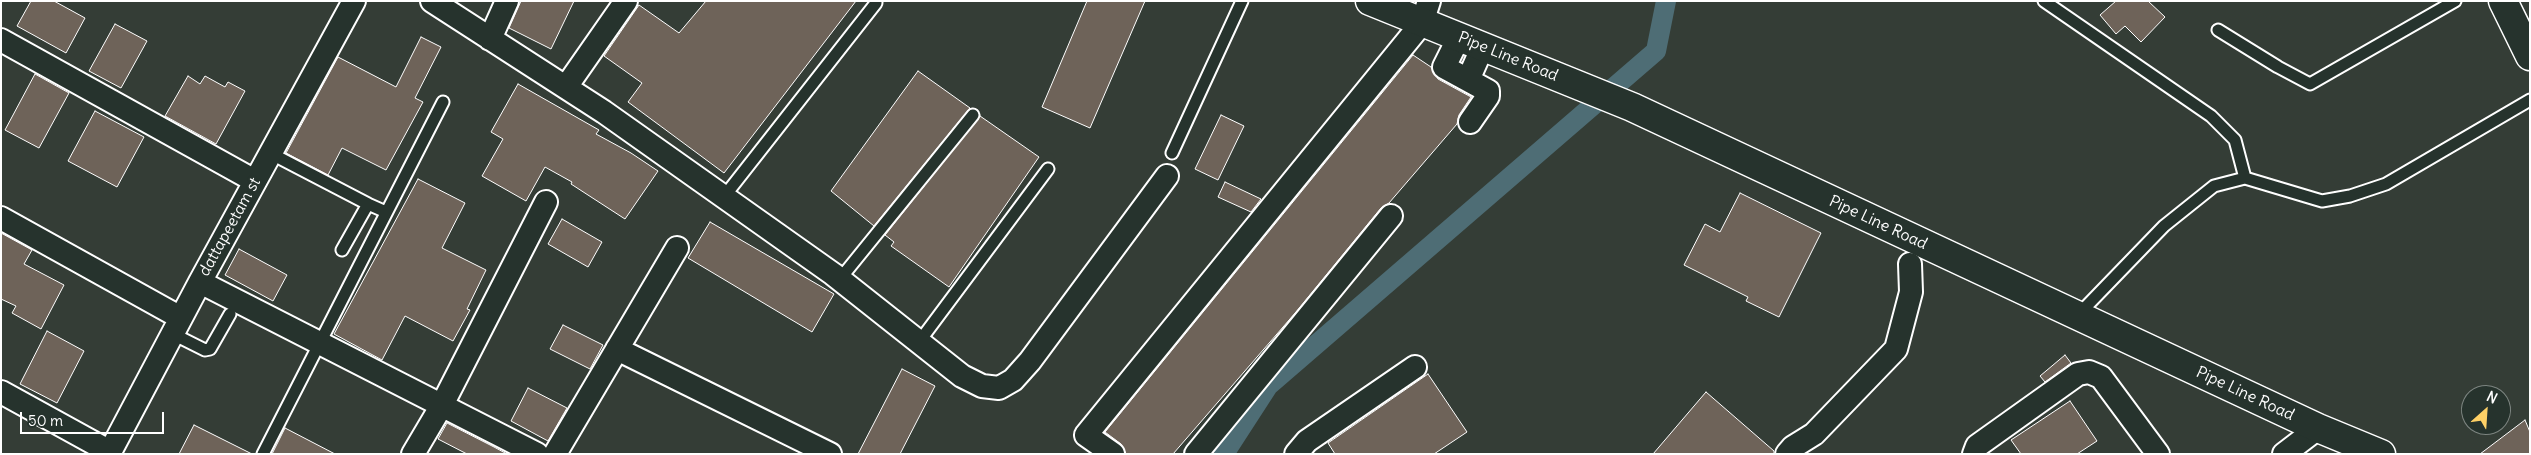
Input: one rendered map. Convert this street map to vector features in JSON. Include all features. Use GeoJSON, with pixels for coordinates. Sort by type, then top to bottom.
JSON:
{"type":"FeatureCollection","features":[{"type":"Feature","properties":{"kind":"street","name":"dattapeetam st"},"geometry":{"type":"LineString","coordinates":[[110,453],[200,282],[354,1]]}},
{"type":"Feature","properties":{"kind":"street"},"geometry":{"type":"LineString","coordinates":[[432,1],[604,112],[840,279],[962,376],[982,386],[999,388],[1013,380],[1030,361],[1167,176]]}},
{"type":"Feature","properties":{"kind":"street"},"geometry":{"type":"LineString","coordinates":[[490,39],[507,1]]}},
{"type":"Feature","properties":{"kind":"street"},"geometry":{"type":"LineString","coordinates":[[566,87],[626,1]]}},
{"type":"Feature","properties":{"kind":"street","name":"Pipe Line Road"},"geometry":{"type":"LineString","coordinates":[[1370,1],[1425,12],[1471,42],[1632,107],[1909,251],[2077,316],[2318,428],[2381,454]]}},
{"type":"Feature","properties":{"kind":"street"},"geometry":{"type":"LineString","coordinates":[[2503,1],[2530,56]]}},
{"type":"Feature","properties":{"kind":"street"},"geometry":{"type":"LineString","coordinates":[[1113,454],[1086,434],[1425,12]]}},
{"type":"Feature","properties":{"kind":"street"},"geometry":{"type":"LineString","coordinates":[[1,40],[255,181]]}},
{"type":"Feature","properties":{"kind":"street"},"geometry":{"type":"LineString","coordinates":[[1470,122],[1488,96],[1488,91],[1468,80],[1471,42]]}},
{"type":"Feature","properties":{"kind":"street"},"geometry":{"type":"LineString","coordinates":[[413,454],[442,405],[546,202]]}},
{"type":"Feature","properties":{"kind":"street"},"geometry":{"type":"LineString","coordinates":[[1196,454],[1391,216]]}},
{"type":"Feature","properties":{"kind":"street"},"geometry":{"type":"LineString","coordinates":[[1,218],[177,326]]}},
{"type":"Feature","properties":{"kind":"street"},"geometry":{"type":"LineString","coordinates":[[555,454],[677,248]]}},
{"type":"Feature","properties":{"kind":"street"},"geometry":{"type":"LineString","coordinates":[[1788,454],[1793,447],[1814,434],[1896,349],[1911,292],[1909,251]]}},
{"type":"Feature","properties":{"kind":"street"},"geometry":{"type":"LineString","coordinates":[[200,282],[538,454]]}},
{"type":"Feature","properties":{"kind":"street"},"geometry":{"type":"LineString","coordinates":[[617,349],[830,454]]}},
{"type":"Feature","properties":{"kind":"street"},"geometry":{"type":"LineString","coordinates":[[1296,454],[1307,441],[1415,367]]}},
{"type":"Feature","properties":{"kind":"street"},"geometry":{"type":"LineString","coordinates":[[1974,454],[1977,446],[2078,374],[2089,372],[2101,377],[2158,454]]}},
{"type":"Feature","properties":{"kind":"street"},"geometry":{"type":"LineString","coordinates":[[1,392],[110,453]]}},
{"type":"Feature","properties":{"kind":"street"},"geometry":{"type":"LineString","coordinates":[[2284,454],[2318,428]]}},
{"type":"Feature","properties":{"kind":"lane"},"geometry":{"type":"LineString","coordinates":[[1172,153],[1242,1]]}},
{"type":"Feature","properties":{"kind":"lane"},"geometry":{"type":"LineString","coordinates":[[2044,1],[2211,116],[2235,140],[2245,178]]}},
{"type":"Feature","properties":{"kind":"lane"},"geometry":{"type":"LineString","coordinates":[[2218,30],[2278,67],[2310,84],[2455,1]]}},
{"type":"Feature","properties":{"kind":"lane"},"geometry":{"type":"LineString","coordinates":[[723,198],[876,3]]}},
{"type":"Feature","properties":{"kind":"lane"},"geometry":{"type":"LineString","coordinates":[[2077,316],[2164,226],[2214,186],[2245,178],[2322,201],[2350,196],[2386,184],[2530,100]]}},
{"type":"Feature","properties":{"kind":"lane"},"geometry":{"type":"LineString","coordinates":[[263,454],[321,344],[443,102]]}},
{"type":"Feature","properties":{"kind":"lane"},"geometry":{"type":"LineString","coordinates":[[840,279],[972,115]]}},
{"type":"Feature","properties":{"kind":"lane"},"geometry":{"type":"LineString","coordinates":[[270,153],[386,212]]}},
{"type":"Feature","properties":{"kind":"lane"},"geometry":{"type":"LineString","coordinates":[[918,342],[1048,168]]}},
{"type":"Feature","properties":{"kind":"lane"},"geometry":{"type":"LineString","coordinates":[[342,250],[368,204]]}},
{"type":"Feature","properties":{"kind":"lane"},"geometry":{"type":"LineString","coordinates":[[177,326],[205,350],[210,349],[230,314]]}},
{"type":"Feature","properties":{"kind":"building"},"geometry":{"type":"Polygon","coordinates":[[[31,1],[54,1],[85,18],[66,53],[17,26],[31,1]]]}},
{"type":"Feature","properties":{"kind":"building"},"geometry":{"type":"Polygon","coordinates":[[[521,1],[574,1],[551,49],[509,28],[521,1]]]}},
{"type":"Feature","properties":{"kind":"building"},"geometry":{"type":"Polygon","coordinates":[[[706,1],[856,1],[724,173],[628,102],[642,83],[604,56],[639,5],[679,33],[706,1]]]}},
{"type":"Feature","properties":{"kind":"building"},"geometry":{"type":"Polygon","coordinates":[[[1087,1],[1145,1],[1090,128],[1042,107],[1087,1]]]}},
{"type":"Feature","properties":{"kind":"building"},"geometry":{"type":"Polygon","coordinates":[[[2116,1],[2148,1],[2165,17],[2141,42],[2125,26],[2116,34],[2100,15],[2116,1]]]}},
{"type":"Feature","properties":{"kind":"building"},"geometry":{"type":"Polygon","coordinates":[[[115,24],[147,41],[121,88],[89,71],[115,24]]]}},
{"type":"Feature","properties":{"kind":"building"},"geometry":{"type":"Polygon","coordinates":[[[421,37],[441,47],[415,98],[423,102],[386,170],[342,148],[328,175],[286,153],[338,57],[396,87],[421,37]]]}},
{"type":"Feature","properties":{"kind":"building"},"geometry":{"type":"Polygon","coordinates":[[[1413,55],[1431,67],[1438,79],[1471,97],[1459,115],[1457,124],[1389,203],[1381,208],[1296,312],[1173,454],[1126,454],[1121,444],[1105,432],[1413,55]]]}},
{"type":"Feature","properties":{"kind":"building"},"geometry":{"type":"Polygon","coordinates":[[[918,71],[970,108],[874,226],[831,191],[918,71]]]}},
{"type":"Feature","properties":{"kind":"building"},"geometry":{"type":"Polygon","coordinates":[[[35,74],[69,93],[39,148],[5,130],[35,74]]]}},
{"type":"Feature","properties":{"kind":"building"},"geometry":{"type":"Polygon","coordinates":[[[188,76],[200,84],[205,76],[225,87],[228,82],[245,91],[216,144],[165,116],[188,76]]]}},
{"type":"Feature","properties":{"kind":"building"},"geometry":{"type":"Polygon","coordinates":[[[518,84],[599,130],[596,134],[631,153],[658,171],[625,219],[571,184],[572,182],[545,167],[526,201],[482,176],[503,139],[491,132],[518,84]]]}},
{"type":"Feature","properties":{"kind":"building"},"geometry":{"type":"Polygon","coordinates":[[[95,111],[144,137],[117,187],[68,161],[95,111]]]}},
{"type":"Feature","properties":{"kind":"building"},"geometry":{"type":"Polygon","coordinates":[[[1221,115],[1244,126],[1218,180],[1195,169],[1221,115]]]}},
{"type":"Feature","properties":{"kind":"building"},"geometry":{"type":"Polygon","coordinates":[[[980,116],[1039,157],[949,287],[891,246],[894,242],[885,235],[980,116]]]}},
{"type":"Feature","properties":{"kind":"building"},"geometry":{"type":"Polygon","coordinates":[[[418,179],[465,203],[442,248],[486,270],[467,309],[470,310],[453,341],[405,316],[382,360],[334,334],[418,179]]]}},
{"type":"Feature","properties":{"kind":"building"},"geometry":{"type":"Polygon","coordinates":[[[1225,182],[1261,199],[1251,212],[1218,197],[1225,182]]]}},
{"type":"Feature","properties":{"kind":"building"},"geometry":{"type":"Polygon","coordinates":[[[1740,193],[1821,233],[1779,317],[1746,301],[1748,297],[1684,265],[1705,224],[1720,232],[1740,193]]]}},
{"type":"Feature","properties":{"kind":"building"},"geometry":{"type":"Polygon","coordinates":[[[562,219],[602,242],[588,267],[548,244],[562,219]]]}},
{"type":"Feature","properties":{"kind":"building"},"geometry":{"type":"Polygon","coordinates":[[[710,222],[834,294],[812,332],[688,258],[710,222]]]}},
{"type":"Feature","properties":{"kind":"building"},"geometry":{"type":"Polygon","coordinates":[[[1,233],[32,250],[24,264],[64,285],[41,329],[12,313],[16,306],[1,299],[1,233]]]}},
{"type":"Feature","properties":{"kind":"building"},"geometry":{"type":"Polygon","coordinates":[[[239,249],[287,275],[273,301],[225,275],[239,249]]]}},
{"type":"Feature","properties":{"kind":"building"},"geometry":{"type":"Polygon","coordinates":[[[563,325],[603,345],[590,369],[550,349],[563,325]]]}},
{"type":"Feature","properties":{"kind":"building"},"geometry":{"type":"Polygon","coordinates":[[[47,331],[84,351],[57,403],[20,384],[47,331]]]}},
{"type":"Feature","properties":{"kind":"building"},"geometry":{"type":"Polygon","coordinates":[[[2065,355],[2071,363],[2045,382],[2040,376],[2065,355]]]}},
{"type":"Feature","properties":{"kind":"building"},"geometry":{"type":"Polygon","coordinates":[[[902,369],[935,386],[900,454],[858,454],[902,369]]]}},
{"type":"Feature","properties":{"kind":"building"},"geometry":{"type":"Polygon","coordinates":[[[1428,374],[1467,432],[1434,454],[1335,454],[1328,443],[1428,374]]]}},
{"type":"Feature","properties":{"kind":"building"},"geometry":{"type":"Polygon","coordinates":[[[528,388],[567,408],[548,441],[511,421],[528,388]]]}},
{"type":"Feature","properties":{"kind":"building"},"geometry":{"type":"Polygon","coordinates":[[[1706,392],[1774,451],[1774,454],[1653,454],[1706,392]]]}},
{"type":"Feature","properties":{"kind":"building"},"geometry":{"type":"Polygon","coordinates":[[[2070,401],[2097,441],[2077,454],[2021,454],[2011,440],[2070,401]]]}},
{"type":"Feature","properties":{"kind":"building"},"geometry":{"type":"Polygon","coordinates":[[[2525,420],[2530,432],[2530,454],[2480,454],[2505,435],[2511,435],[2511,431],[2525,420]]]}},
{"type":"Feature","properties":{"kind":"building"},"geometry":{"type":"Polygon","coordinates":[[[447,423],[507,454],[467,454],[438,439],[447,423]]]}},
{"type":"Feature","properties":{"kind":"building"},"geometry":{"type":"Polygon","coordinates":[[[194,425],[252,454],[179,454],[194,425]]]}},
{"type":"Feature","properties":{"kind":"building"},"geometry":{"type":"Polygon","coordinates":[[[285,428],[335,454],[272,454],[285,428]]]}},
{"type":"Feature","properties":{"kind":"waterway"},"geometry":{"type":"LineString","coordinates":[[1224,454],[1268,386],[1656,51],[1666,1]]}}]}
